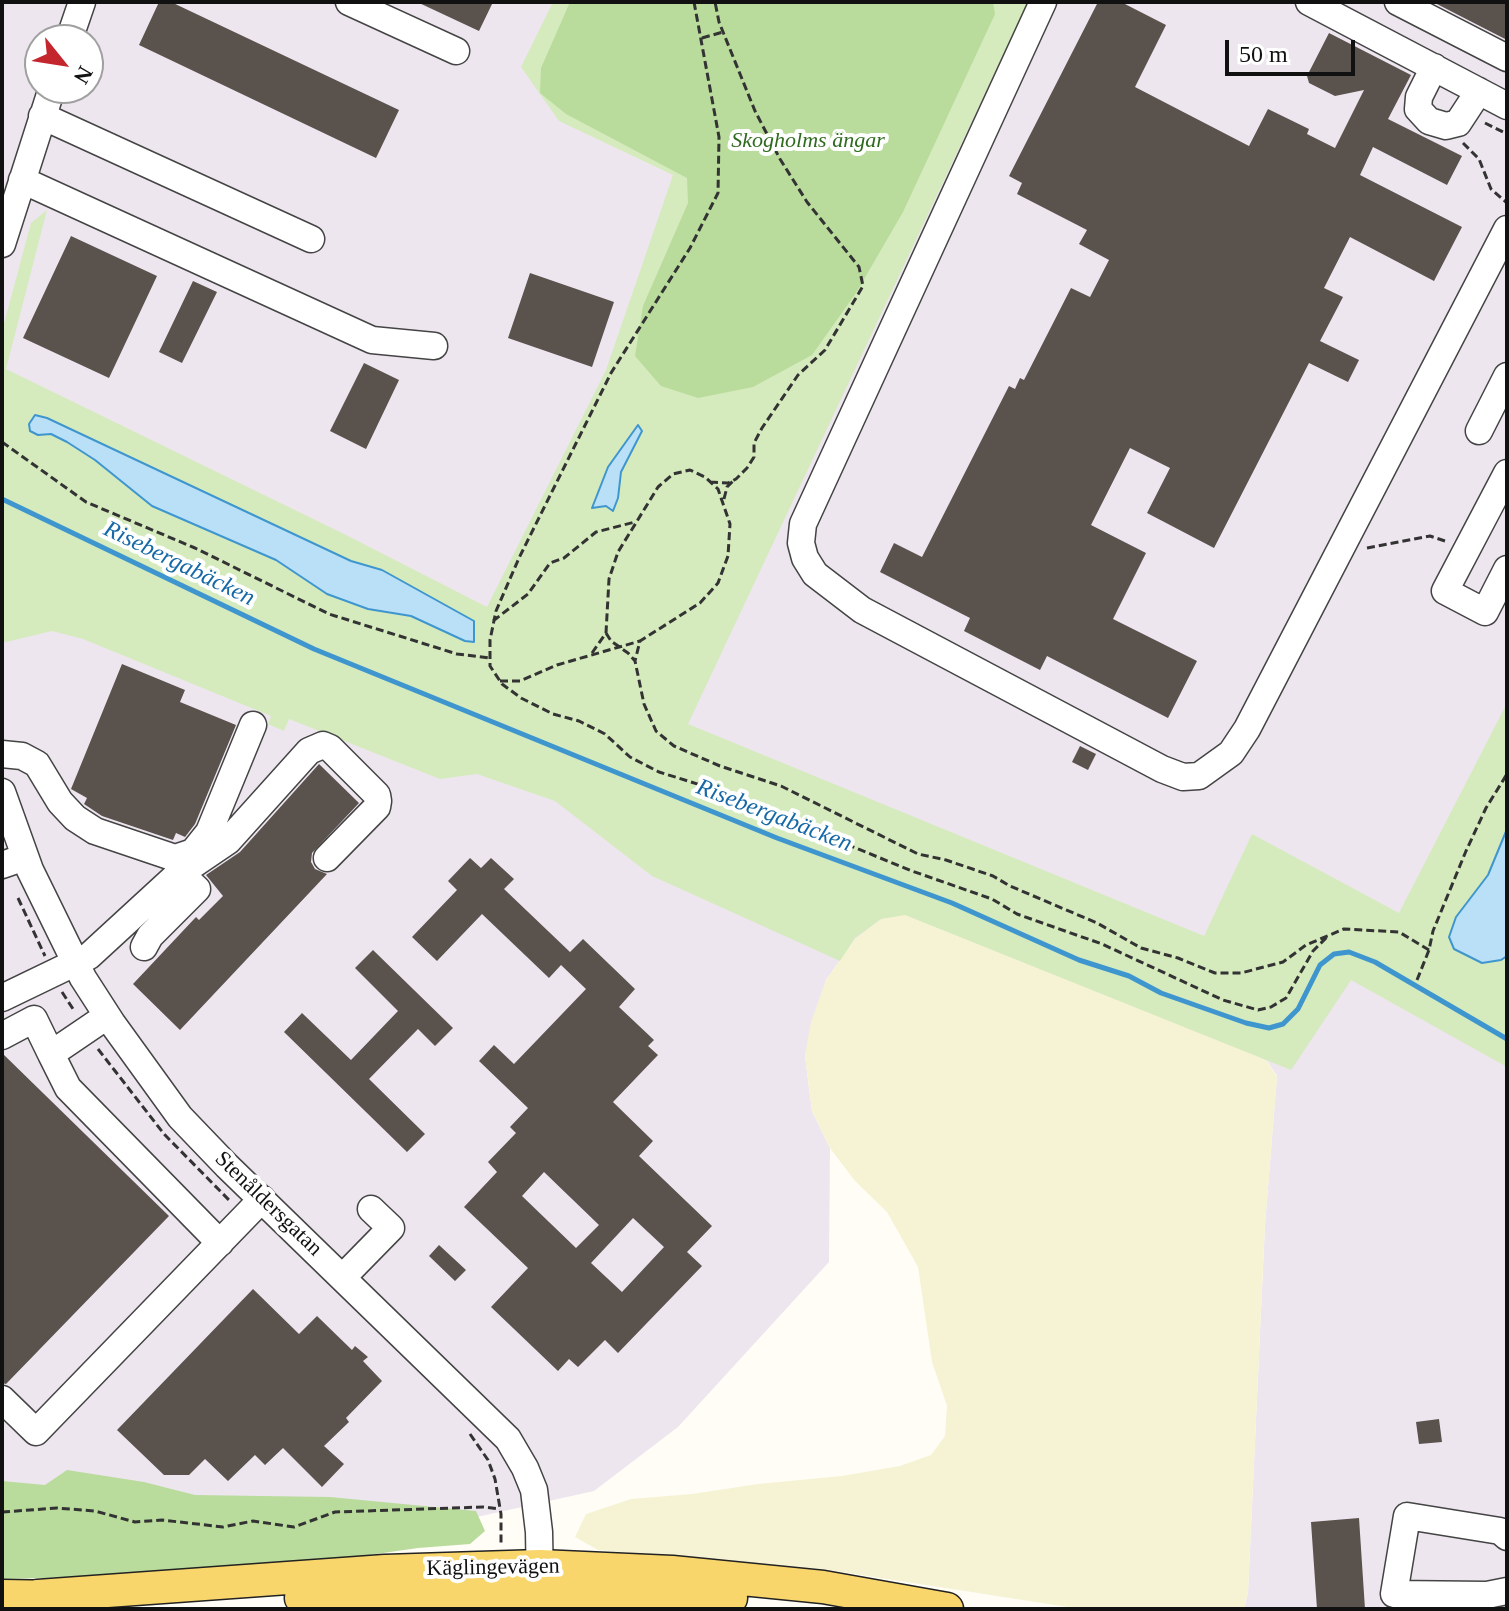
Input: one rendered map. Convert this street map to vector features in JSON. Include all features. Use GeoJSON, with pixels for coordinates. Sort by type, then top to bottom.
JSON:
{"type":"FeatureCollection","features":[{"type":"Feature","properties":{"kind":"main road","name":"Käglingevägen"},"geometry":{"type":"LineString","coordinates":[[2,1596],[256,1599],[672,1572],[823,1587],[947,1609]]}},
{"type":"Feature","properties":{"kind":"main road","name":"Käglingevägen"},"geometry":{"type":"LineString","coordinates":[[540,1579],[649,1594],[895,1609]]}},
{"type":"Feature","properties":{"kind":"street"},"geometry":{"type":"LineString","coordinates":[[74,24],[82,2]]}},
{"type":"Feature","properties":{"kind":"street"},"geometry":{"type":"LineString","coordinates":[[349,2],[456,51]]}},
{"type":"Feature","properties":{"kind":"street"},"geometry":{"type":"LineString","coordinates":[[1043,2],[803,524],[801,543],[805,558],[815,574],[862,610],[1162,769],[1183,777],[1199,776],[1231,753],[1247,729],[1507,229]]}},
{"type":"Feature","properties":{"kind":"street"},"geometry":{"type":"LineString","coordinates":[[1309,2],[1507,106]]}},
{"type":"Feature","properties":{"kind":"street"},"geometry":{"type":"LineString","coordinates":[[1398,2],[1507,58]]}},
{"type":"Feature","properties":{"kind":"street"},"geometry":{"type":"LineString","coordinates":[[1434,67],[1419,97],[1418,109],[1429,121],[1446,126],[1458,123],[1479,91]]}},
{"type":"Feature","properties":{"kind":"street"},"geometry":{"type":"LineString","coordinates":[[2,244],[46,104]]}},
{"type":"Feature","properties":{"kind":"street"},"geometry":{"type":"LineString","coordinates":[[42,116],[311,239]]}},
{"type":"Feature","properties":{"kind":"street"},"geometry":{"type":"LineString","coordinates":[[22,180],[372,340],[434,346]]}},
{"type":"Feature","properties":{"kind":"street"},"geometry":{"type":"LineString","coordinates":[[1479,431],[1507,376]]}},
{"type":"Feature","properties":{"kind":"street"},"geometry":{"type":"LineString","coordinates":[[1507,473],[1445,591],[1485,612],[1507,569]]}},
{"type":"Feature","properties":{"kind":"street"},"geometry":{"type":"LineString","coordinates":[[2,754],[22,756],[37,764],[60,802],[75,818],[95,831],[175,858],[193,852],[209,832],[253,725]]}},
{"type":"Feature","properties":{"kind":"street"},"geometry":{"type":"LineString","coordinates":[[220,1243],[68,1088],[34,1019],[11,1031],[3,994],[75,963],[102,945],[180,873],[228,841],[309,751],[323,745],[330,748],[377,795],[378,801],[377,807],[327,858]]}},
{"type":"Feature","properties":{"kind":"street","name":"Stenåldersgatan"},"geometry":{"type":"LineString","coordinates":[[2,792],[14,861],[107,1016],[180,1117],[508,1439],[534,1490],[540,1579]]}},
{"type":"Feature","properties":{"kind":"street"},"geometry":{"type":"LineString","coordinates":[[144,947],[150,936],[197,889],[180,873]]}},
{"type":"Feature","properties":{"kind":"street"},"geometry":{"type":"LineString","coordinates":[[51,1054],[107,1016]]}},
{"type":"Feature","properties":{"kind":"street"},"geometry":{"type":"LineString","coordinates":[[2,1399],[36,1432],[262,1199]]}},
{"type":"Feature","properties":{"kind":"street"},"geometry":{"type":"LineString","coordinates":[[343,1277],[391,1228],[371,1209]]}},
{"type":"Feature","properties":{"kind":"street"},"geometry":{"type":"LineString","coordinates":[[1507,1537],[1500,1531],[1407,1516],[1394,1594],[1487,1595],[1507,1591]]}},
{"type":"Feature","properties":{"kind":"path"},"geometry":{"type":"LineString","coordinates":[[694,2],[719,137],[718,193],[690,248],[611,373],[519,558],[493,621],[490,666],[500,681],[521,698],[605,734],[630,757],[659,772],[704,786],[912,871],[992,899],[1017,914],[1102,944],[1223,1000],[1258,1010],[1286,998],[1313,951],[1328,936]]}},
{"type":"Feature","properties":{"kind":"path"},"geometry":{"type":"LineString","coordinates":[[715,2],[721,33],[780,159],[807,202],[859,267],[863,286],[825,350],[798,375],[771,415],[754,443],[754,457],[727,487],[724,503]]}},
{"type":"Feature","properties":{"kind":"path"},"geometry":{"type":"LineString","coordinates":[[702,38],[721,33]]}},
{"type":"Feature","properties":{"kind":"path"},"geometry":{"type":"LineString","coordinates":[[1455,136],[1479,159],[1491,189],[1507,203]]}},
{"type":"Feature","properties":{"kind":"path"},"geometry":{"type":"LineString","coordinates":[[2,442],[86,502],[195,548],[329,614],[457,654],[490,658]]}},
{"type":"Feature","properties":{"kind":"path"},"geometry":{"type":"LineString","coordinates":[[500,681],[520,681],[592,653],[640,641],[700,603],[718,583],[728,556],[730,524],[718,489],[710,482],[690,470],[673,474],[658,487],[618,552],[609,579],[606,633],[592,653]]}},
{"type":"Feature","properties":{"kind":"path"},"geometry":{"type":"LineString","coordinates":[[710,482],[720,484],[734,480]]}},
{"type":"Feature","properties":{"kind":"path"},"geometry":{"type":"LineString","coordinates":[[493,621],[528,594],[550,563],[564,558],[596,532],[635,522]]}},
{"type":"Feature","properties":{"kind":"path"},"geometry":{"type":"LineString","coordinates":[[1340,553],[1434,536],[1466,552]]}},
{"type":"Feature","properties":{"kind":"path"},"geometry":{"type":"LineString","coordinates":[[606,633],[635,661]]}},
{"type":"Feature","properties":{"kind":"path"},"geometry":{"type":"LineString","coordinates":[[640,641],[635,661],[644,704],[656,731],[674,746],[720,766],[781,786],[918,854],[993,876],[1097,923],[1141,948],[1215,973],[1241,973],[1283,962],[1306,945],[1344,929],[1399,932],[1429,950]]}},
{"type":"Feature","properties":{"kind":"path"},"geometry":{"type":"LineString","coordinates":[[1417,980],[1433,931],[1466,851],[1507,774]]}},
{"type":"Feature","properties":{"kind":"path"},"geometry":{"type":"LineString","coordinates":[[2,1512],[57,1508],[95,1511],[135,1522],[162,1520],[223,1527],[253,1521],[294,1527],[335,1512],[500,1509]]}},
{"type":"Feature","properties":{"kind":"shaded area"},"geometry":{"type":"Polygon","coordinates":[[[2,2],[1507,2],[1507,1609],[1244,1609],[1248,1592],[1265,1224],[1277,1076],[1267,1061],[1248,1052],[905,915],[855,939],[826,980],[805,1056],[812,1111],[830,1148],[829,1262],[678,1427],[594,1491],[369,1541],[2,1572],[2,2]]]}},
{"type":"Feature","properties":{"kind":"shaded area"},"geometry":{"type":"Polygon","coordinates":[[[905,915],[1248,1052],[1267,1061],[1277,1077],[1265,1224],[1248,1592],[1244,1609],[1081,1609],[829,1570],[598,1550],[575,1537],[586,1514],[631,1499],[842,1476],[900,1466],[931,1455],[945,1436],[947,1406],[932,1362],[918,1267],[887,1212],[855,1181],[830,1148],[812,1111],[805,1056],[811,1022],[826,980],[855,939],[882,918],[905,915]]]}},
{"type":"Feature","properties":{"kind":"green space","name":"Skogholms ängar"},"geometry":{"type":"Polygon","coordinates":[[[553,2],[1028,2],[688,724],[1204,936],[1252,834],[1399,913],[1507,703],[1507,1067],[1351,980],[1291,1070],[905,915],[881,919],[855,938],[840,961],[652,876],[555,801],[477,774],[440,779],[289,719],[284,731],[268,724],[271,716],[83,639],[52,631],[2,643],[2,331],[31,223],[47,210],[6,369],[487,607],[606,370],[673,175],[559,121],[521,67],[553,2]]]}},
{"type":"Feature","properties":{"kind":"green space"},"geometry":{"type":"Polygon","coordinates":[[[570,2],[993,2],[995,14],[903,212],[856,293],[812,355],[753,387],[698,398],[661,386],[635,356],[643,306],[688,203],[687,178],[566,114],[540,93],[541,68],[570,2]]]}},
{"type":"Feature","properties":{"kind":"green space"},"geometry":{"type":"Polygon","coordinates":[[[67,1470],[144,1482],[195,1495],[330,1497],[476,1511],[485,1531],[470,1544],[362,1556],[338,1563],[211,1574],[2,1579],[2,1481],[45,1485],[67,1470]]]}},
{"type":"Feature","properties":{"kind":"water"},"geometry":{"type":"Polygon","coordinates":[[[35,415],[351,561],[382,570],[474,621],[474,642],[465,641],[411,616],[368,609],[327,594],[276,560],[152,506],[95,460],[67,442],[51,434],[38,435],[30,431],[29,424],[35,415]]]}},
{"type":"Feature","properties":{"kind":"water"},"geometry":{"type":"Polygon","coordinates":[[[638,425],[642,431],[621,472],[613,511],[606,506],[592,508],[608,467],[638,425]]]}},
{"type":"Feature","properties":{"kind":"water"},"geometry":{"type":"Polygon","coordinates":[[[1507,829],[1507,956],[1482,963],[1454,949],[1449,937],[1456,917],[1488,875],[1507,829]]]}},
{"type":"Feature","properties":{"kind":"building"},"geometry":{"type":"Polygon","coordinates":[[[159,2],[171,2],[399,110],[376,158],[139,45],[159,2]]]}},
{"type":"Feature","properties":{"kind":"building"},"geometry":{"type":"Polygon","coordinates":[[[417,2],[493,2],[479,31],[417,2]]]}},
{"type":"Feature","properties":{"kind":"building"},"geometry":{"type":"Polygon","coordinates":[[[1098,2],[1121,2],[1166,25],[1135,87],[1249,146],[1268,109],[1309,129],[1307,134],[1335,148],[1364,90],[1335,96],[1309,83],[1307,76],[1329,33],[1411,75],[1388,119],[1462,156],[1447,185],[1373,147],[1360,175],[1462,227],[1434,281],[1350,237],[1324,288],[1343,297],[1320,341],[1359,360],[1348,382],[1309,363],[1214,548],[1147,513],[1170,468],[1130,448],[1091,525],[1146,553],[1113,619],[1197,661],[1168,718],[1047,656],[1040,670],[964,631],[970,618],[880,572],[894,543],[922,557],[1009,386],[1015,389],[1020,378],[1024,380],[1071,288],[1090,297],[1109,260],[1079,244],[1087,230],[1017,194],[1022,183],[1009,176],[1098,2]]]}},
{"type":"Feature","properties":{"kind":"building"},"geometry":{"type":"Polygon","coordinates":[[[1433,2],[1507,2],[1507,40],[1433,2]]]}},
{"type":"Feature","properties":{"kind":"building"},"geometry":{"type":"Polygon","coordinates":[[[71,236],[157,276],[109,378],[23,338],[71,236]]]}},
{"type":"Feature","properties":{"kind":"building"},"geometry":{"type":"Polygon","coordinates":[[[530,273],[614,302],[592,367],[508,338],[530,273]]]}},
{"type":"Feature","properties":{"kind":"building"},"geometry":{"type":"Polygon","coordinates":[[[193,281],[217,292],[182,363],[159,352],[193,281]]]}},
{"type":"Feature","properties":{"kind":"building"},"geometry":{"type":"Polygon","coordinates":[[[364,363],[399,380],[366,449],[330,431],[364,363]]]}},
{"type":"Feature","properties":{"kind":"building"},"geometry":{"type":"Polygon","coordinates":[[[122,664],[185,690],[180,702],[236,725],[195,824],[185,837],[176,833],[173,840],[102,816],[84,804],[87,798],[71,789],[122,664]]]}},
{"type":"Feature","properties":{"kind":"building"},"geometry":{"type":"Polygon","coordinates":[[[1080,746],[1096,754],[1088,770],[1072,762],[1080,746]]]}},
{"type":"Feature","properties":{"kind":"building"},"geometry":{"type":"Polygon","coordinates":[[[319,764],[359,803],[312,853],[311,862],[315,869],[327,874],[180,1030],[133,984],[196,917],[199,920],[223,896],[206,875],[240,852],[319,764]]]}},
{"type":"Feature","properties":{"kind":"building"},"geometry":{"type":"Polygon","coordinates":[[[470,858],[481,868],[491,858],[514,879],[504,889],[570,952],[583,939],[635,989],[619,1007],[654,1040],[648,1046],[658,1055],[613,1102],[653,1141],[639,1156],[712,1226],[687,1252],[702,1266],[618,1353],[605,1340],[578,1367],[569,1359],[558,1371],[491,1307],[528,1268],[464,1207],[497,1172],[488,1162],[516,1133],[510,1127],[528,1108],[479,1061],[494,1045],[514,1064],[586,989],[561,965],[549,978],[482,914],[437,961],[412,937],[457,890],[448,881],[470,858]],[[544,1172],[522,1196],[576,1248],[599,1225],[544,1172]],[[633,1218],[591,1263],[622,1292],[664,1247],[633,1218]]]}},
{"type":"Feature","properties":{"kind":"building"},"geometry":{"type":"Polygon","coordinates":[[[373,950],[453,1028],[435,1046],[418,1029],[369,1079],[425,1134],[407,1152],[284,1032],[302,1013],[351,1060],[398,1011],[355,968],[373,950]]]}},
{"type":"Feature","properties":{"kind":"building"},"geometry":{"type":"Polygon","coordinates":[[[2,1053],[169,1216],[6,1384],[2,1383],[2,1053]]]}},
{"type":"Feature","properties":{"kind":"building"},"geometry":{"type":"Polygon","coordinates":[[[439,1245],[466,1270],[455,1281],[429,1256],[439,1245]]]}},
{"type":"Feature","properties":{"kind":"building"},"geometry":{"type":"Polygon","coordinates":[[[253,1289],[299,1334],[317,1316],[352,1350],[355,1346],[368,1357],[363,1361],[382,1381],[346,1418],[349,1422],[324,1446],[344,1464],[322,1487],[283,1448],[265,1465],[255,1455],[228,1481],[205,1459],[189,1475],[164,1475],[117,1430],[253,1289]]]}},
{"type":"Feature","properties":{"kind":"building"},"geometry":{"type":"Polygon","coordinates":[[[1439,1419],[1442,1442],[1419,1444],[1416,1422],[1439,1419]]]}},
{"type":"Feature","properties":{"kind":"building"},"geometry":{"type":"Polygon","coordinates":[[[1359,1518],[1365,1609],[1317,1609],[1311,1522],[1359,1518]]]}},
{"type":"Feature","properties":{"kind":"waterway","name":"Risebergabäcken"},"geometry":{"type":"LineString","coordinates":[[2,499],[314,649],[777,838],[952,903],[1079,960],[1129,976],[1161,993],[1269,1028],[1283,1024],[1298,1009],[1320,965],[1334,954],[1349,952],[1375,962],[1507,1039]]}}]}
